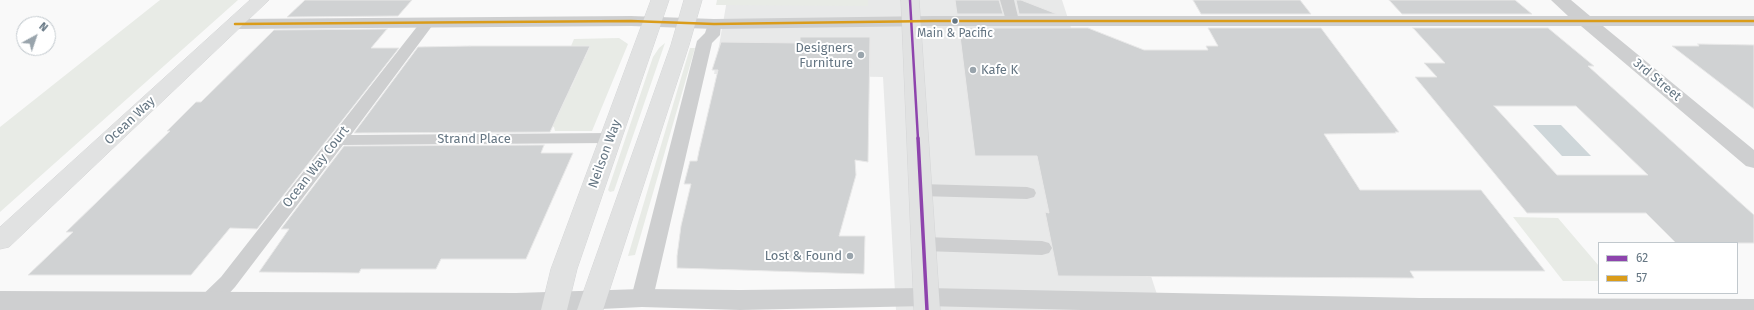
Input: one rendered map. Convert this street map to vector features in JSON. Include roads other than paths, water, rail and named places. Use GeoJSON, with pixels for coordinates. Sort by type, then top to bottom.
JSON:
{"type":"FeatureCollection","features":[{"type":"Feature","properties":{"kind":"main road","name":"Ocean Way"},"geometry":{"type":"LineString","coordinates":[[0,241],[260,0]]}},
{"type":"Feature","properties":{"kind":"main road","name":"Neilson Way"},"geometry":{"type":"LineString","coordinates":[[573,305],[670,22],[660,0]]}},
{"type":"Feature","properties":{"kind":"main road","name":"Neilson Way"},"geometry":{"type":"LineString","coordinates":[[573,305],[564,269],[610,138],[670,22],[693,0]]}},
{"type":"Feature","properties":{"kind":"main road"},"geometry":{"type":"LineString","coordinates":[[910,11],[927,304]]}},
{"type":"Feature","properties":{"kind":"street","name":"3rd Street"},"geometry":{"type":"LineString","coordinates":[[1560,0],[1754,161]]}},
{"type":"Feature","properties":{"kind":"street"},"geometry":{"type":"LineString","coordinates":[[235,24],[428,22],[670,22],[714,24],[910,11],[1012,21],[1754,21]]}},
{"type":"Feature","properties":{"kind":"street"},"geometry":{"type":"LineString","coordinates":[[0,301],[205,306],[573,305],[642,298],[739,305],[927,304],[1420,309],[1754,309]]}},
{"type":"Feature","properties":{"kind":"lane"},"geometry":{"type":"LineString","coordinates":[[1007,0],[1012,21]]}},
{"type":"Feature","properties":{"kind":"lane","name":"Ocean Way Court"},"geometry":{"type":"LineString","coordinates":[[205,306],[228,282],[428,22]]}},
{"type":"Feature","properties":{"kind":"lane"},"geometry":{"type":"LineString","coordinates":[[642,298],[705,41],[712,35],[714,24]]}},
{"type":"Feature","properties":{"kind":"lane","name":"Strand Place"},"geometry":{"type":"LineString","coordinates":[[337,140],[610,138]]}},
{"type":"Feature","properties":{"kind":"lane"},"geometry":{"type":"LineString","coordinates":[[920,190],[1027,193]]}},
{"type":"Feature","properties":{"kind":"lane"},"geometry":{"type":"LineString","coordinates":[[924,244],[1042,248]]}},
{"type":"Feature","properties":{"kind":"place","name":"Main & Pacific"},"geometry":{"type":"Point","coordinates":[955,21]}},
{"type":"Feature","properties":{"kind":"place","name":"Designers Furniture"},"geometry":{"type":"Point","coordinates":[861,55]}},
{"type":"Feature","properties":{"kind":"place","name":"Kafe K"},"geometry":{"type":"Point","coordinates":[973,70]}},
{"type":"Feature","properties":{"kind":"place","name":"Lost & Found"},"geometry":{"type":"Point","coordinates":[850,256]}}]}
